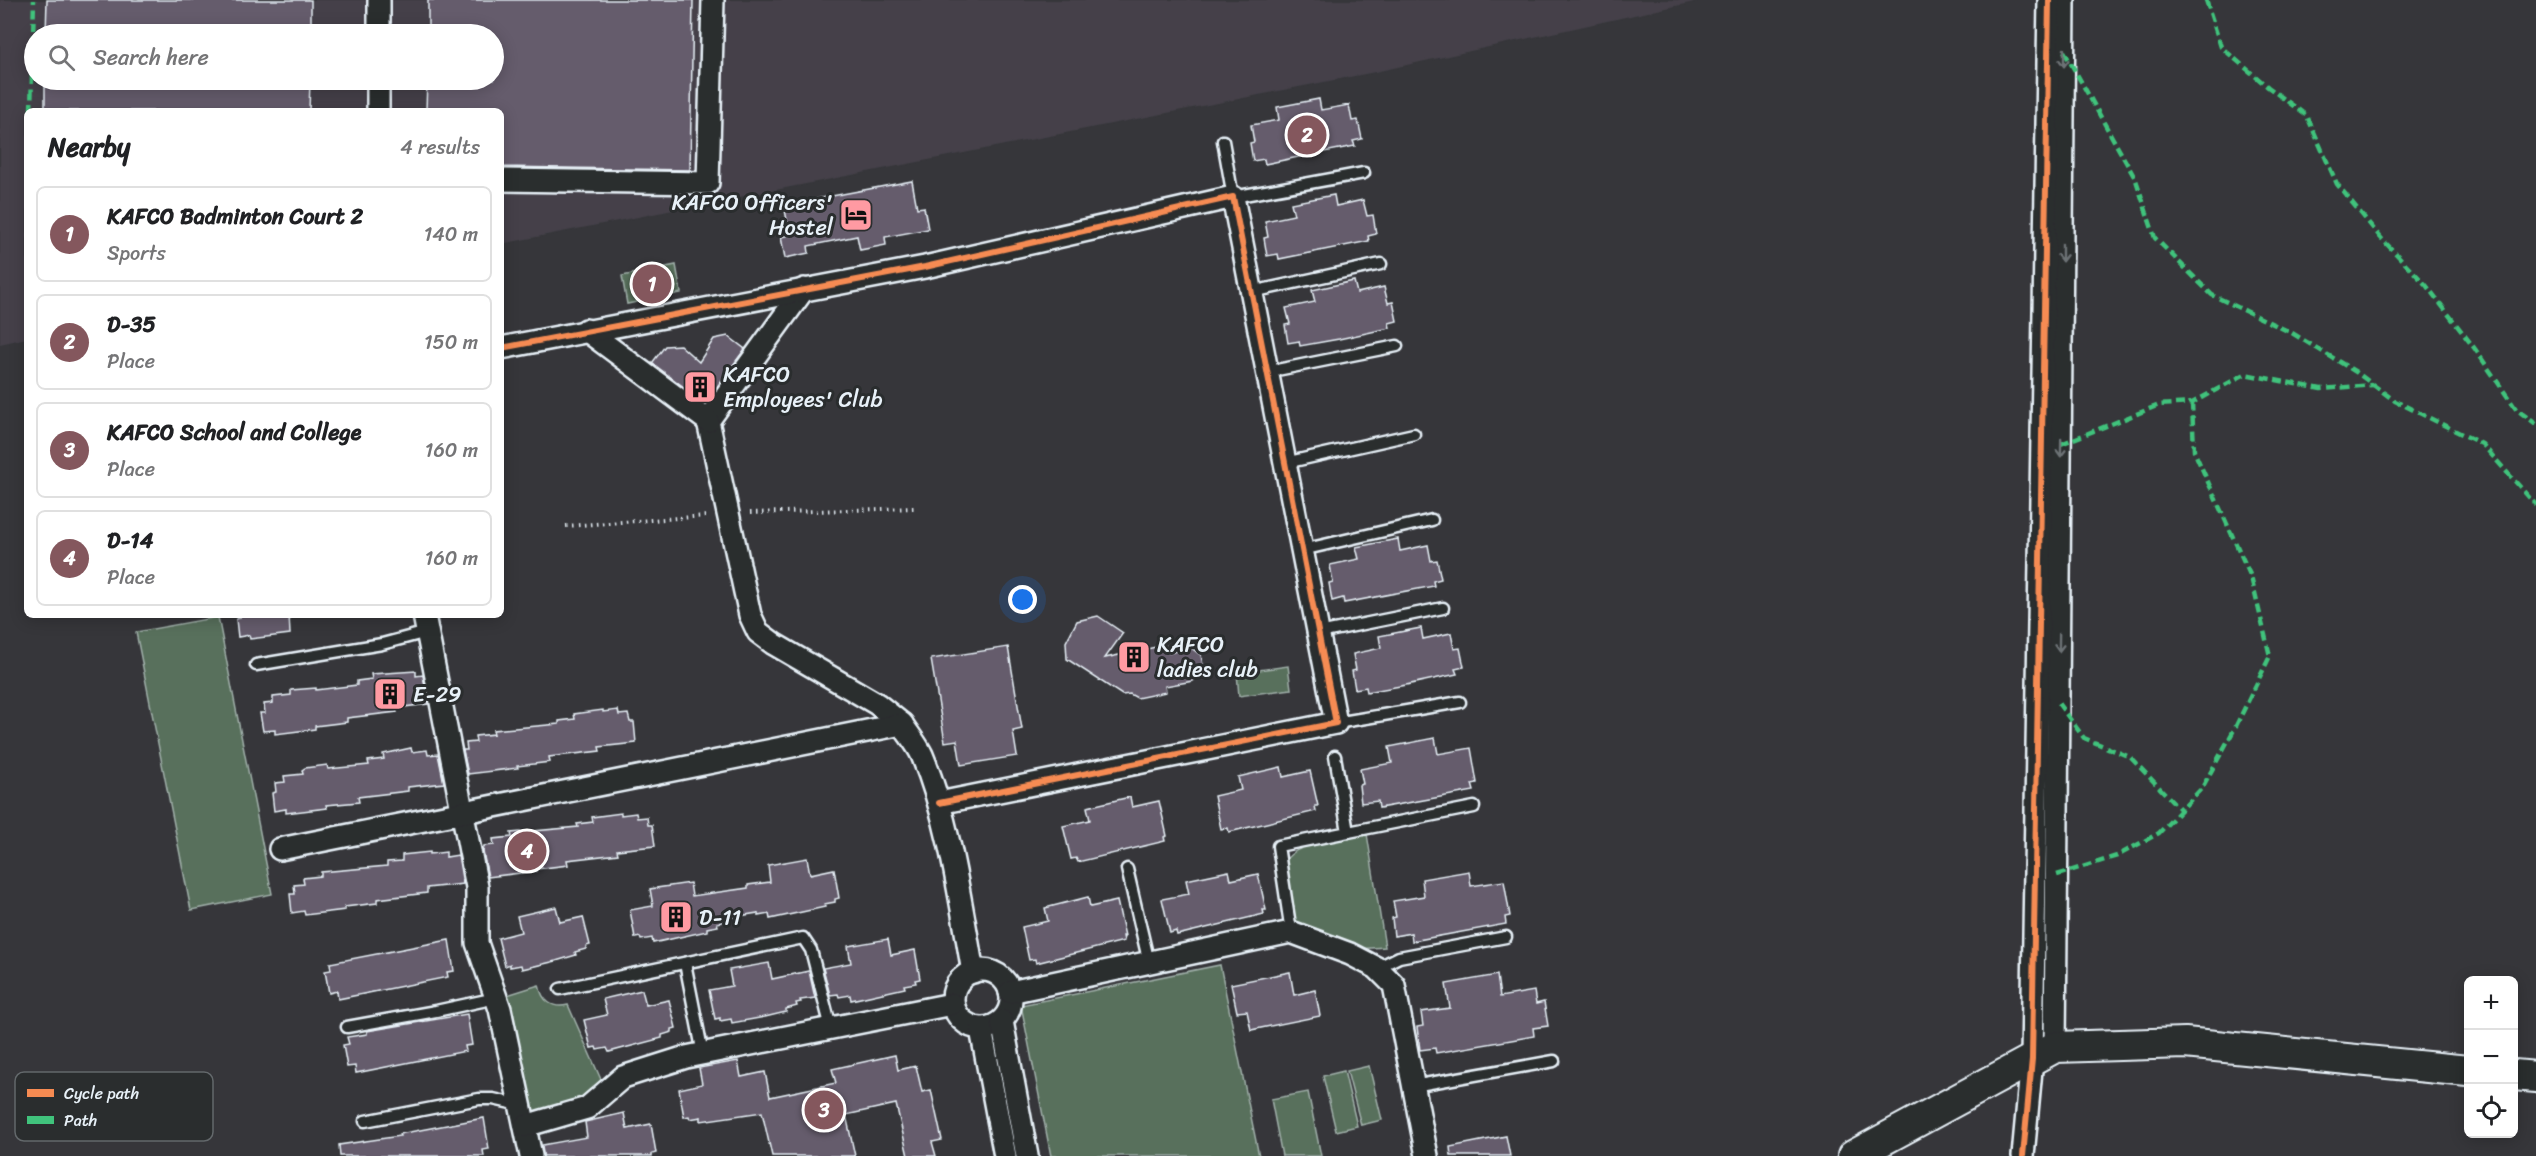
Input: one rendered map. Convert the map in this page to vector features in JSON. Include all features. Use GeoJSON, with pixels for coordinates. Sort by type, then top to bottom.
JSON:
{"type":"FeatureCollection","features":[{"type":"Feature","properties":{"kind":"main road"},"geometry":{"type":"LineString","coordinates":[[1853,1156],[2044,1053],[2185,1042],[2464,1070]]}},
{"type":"Feature","properties":{"kind":"main road"},"geometry":{"type":"LineString","coordinates":[[2518,1075],[2536,1077]]}},
{"type":"Feature","properties":{"kind":"street"},"geometry":{"type":"LineString","coordinates":[[379,0],[379,24]]}},
{"type":"Feature","properties":{"kind":"street"},"geometry":{"type":"LineString","coordinates":[[504,180],[708,183],[712,0]]}},
{"type":"Feature","properties":{"kind":"street"},"geometry":{"type":"LineString","coordinates":[[2044,1053],[2049,0]]}},
{"type":"Feature","properties":{"kind":"street"},"geometry":{"type":"LineString","coordinates":[[2023,1156],[2044,1053],[2064,0]]}},
{"type":"Feature","properties":{"kind":"street"},"geometry":{"type":"LineString","coordinates":[[378,90],[378,108]]}},
{"type":"Feature","properties":{"kind":"street"},"geometry":{"type":"LineString","coordinates":[[504,347],[925,267],[1233,197],[1336,723],[939,803]]}},
{"type":"Feature","properties":{"kind":"street"},"geometry":{"type":"LineString","coordinates":[[708,421],[804,289]]}},
{"type":"Feature","properties":{"kind":"street"},"geometry":{"type":"LineString","coordinates":[[586,330],[708,421],[750,615],[758,632],[774,644],[877,704],[902,724],[921,753],[939,803],[973,972]]}},
{"type":"Feature","properties":{"kind":"street"},"geometry":{"type":"LineString","coordinates":[[426,623],[477,886],[477,943],[500,1009],[531,1156]]}},
{"type":"Feature","properties":{"kind":"street"},"geometry":{"type":"LineString","coordinates":[[280,849],[902,724]]}},
{"type":"Feature","properties":{"kind":"street"},"geometry":{"type":"LineString","coordinates":[[1010,992],[1291,932],[1350,954],[1377,968],[1394,985],[1426,1156]]}},
{"type":"Feature","properties":{"kind":"street"},"geometry":{"type":"LineString","coordinates":[[983,970],[1001,977],[1010,992],[1011,1003],[1008,1013],[1002,1021],[993,1026],[981,1029],[963,1022],[952,1004],[957,984],[964,976],[973,972],[983,970]]}},
{"type":"Feature","properties":{"kind":"street"},"geometry":{"type":"LineString","coordinates":[[525,1126],[587,1108],[623,1077],[703,1054],[952,1004]]}},
{"type":"Feature","properties":{"kind":"street"},"geometry":{"type":"LineString","coordinates":[[1002,1021],[1027,1156]]}},
{"type":"Feature","properties":{"kind":"street"},"geometry":{"type":"LineString","coordinates":[[981,1029],[1005,1156]]}},
{"type":"Feature","properties":{"kind":"lane"},"geometry":{"type":"LineString","coordinates":[[1224,141],[1233,197],[1364,173]]}},
{"type":"Feature","properties":{"kind":"lane"},"geometry":{"type":"LineString","coordinates":[[1252,291],[1381,264]]}},
{"type":"Feature","properties":{"kind":"lane"},"geometry":{"type":"LineString","coordinates":[[1267,372],[1397,346]]}},
{"type":"Feature","properties":{"kind":"lane"},"geometry":{"type":"LineString","coordinates":[[1285,463],[1414,434]]}},
{"type":"Feature","properties":{"kind":"lane"},"geometry":{"type":"LineString","coordinates":[[1302,550],[1432,520]]}},
{"type":"Feature","properties":{"kind":"lane"},"geometry":{"type":"LineString","coordinates":[[1319,633],[1443,608]]}},
{"type":"Feature","properties":{"kind":"lane"},"geometry":{"type":"LineString","coordinates":[[256,665],[382,644],[426,623]]}},
{"type":"Feature","properties":{"kind":"lane"},"geometry":{"type":"LineString","coordinates":[[1336,723],[1460,702]]}},
{"type":"Feature","properties":{"kind":"lane"},"geometry":{"type":"LineString","coordinates":[[1335,756],[1348,832]]}},
{"type":"Feature","properties":{"kind":"lane"},"geometry":{"type":"LineString","coordinates":[[1291,932],[1278,846],[1474,807]]}},
{"type":"Feature","properties":{"kind":"lane"},"geometry":{"type":"LineString","coordinates":[[1126,869],[1149,963]]}},
{"type":"Feature","properties":{"kind":"lane"},"geometry":{"type":"LineString","coordinates":[[1377,968],[1399,957],[1506,937]]}},
{"type":"Feature","properties":{"kind":"lane"},"geometry":{"type":"LineString","coordinates":[[560,990],[803,938],[811,951],[831,1028]]}},
{"type":"Feature","properties":{"kind":"lane"},"geometry":{"type":"LineString","coordinates":[[685,963],[703,1054]]}},
{"type":"Feature","properties":{"kind":"lane"},"geometry":{"type":"LineString","coordinates":[[347,1026],[496,998]]}},
{"type":"Feature","properties":{"kind":"lane"},"geometry":{"type":"LineString","coordinates":[[1413,1086],[1554,1061]]}},
{"type":"Feature","properties":{"kind":"lane"},"geometry":{"type":"LineString","coordinates":[[365,1121],[479,1099],[493,1099],[520,1105]]}},
{"type":"Feature","properties":{"kind":"path"},"geometry":{"type":"LineString","coordinates":[[566,526],[728,514],[914,508]]}},
{"type":"Feature","properties":{"kind":"shaded area"},"geometry":{"type":"Polygon","coordinates":[[[0,0],[1703,0],[1375,72],[504,243],[504,108],[24,108],[24,339],[0,344],[0,0]]]}},
{"type":"Feature","properties":{"kind":"green space"},"geometry":{"type":"Polygon","coordinates":[[[676,265],[681,293],[627,304],[622,276],[676,265]]]}},
{"type":"Feature","properties":{"kind":"green space"},"geometry":{"type":"Polygon","coordinates":[[[218,618],[272,894],[191,910],[136,632],[218,618]]]}},
{"type":"Feature","properties":{"kind":"green space"},"geometry":{"type":"Polygon","coordinates":[[[1288,666],[1291,689],[1239,696],[1237,673],[1288,666]]]}},
{"type":"Feature","properties":{"kind":"green space"},"geometry":{"type":"Polygon","coordinates":[[[1367,834],[1385,947],[1357,949],[1295,924],[1284,863],[1298,850],[1309,845],[1367,834]]]}},
{"type":"Feature","properties":{"kind":"green space"},"geometry":{"type":"Polygon","coordinates":[[[1220,965],[1259,1156],[1051,1156],[1021,1005],[1220,965]]]}},
{"type":"Feature","properties":{"kind":"green space"},"geometry":{"type":"Polygon","coordinates":[[[539,985],[545,999],[553,1005],[568,1005],[603,1084],[584,1101],[530,1117],[504,996],[539,985]]]}},
{"type":"Feature","properties":{"kind":"green space"},"geometry":{"type":"Polygon","coordinates":[[[1369,1066],[1382,1120],[1361,1125],[1347,1071],[1369,1066]]]}},
{"type":"Feature","properties":{"kind":"green space"},"geometry":{"type":"Polygon","coordinates":[[[1344,1071],[1357,1126],[1336,1131],[1323,1076],[1344,1071]]]}},
{"type":"Feature","properties":{"kind":"green space"},"geometry":{"type":"Polygon","coordinates":[[[1308,1092],[1321,1156],[1282,1156],[1271,1099],[1308,1092]]]}},
{"type":"Feature","properties":{"kind":"building"},"geometry":{"type":"Polygon","coordinates":[[[47,0],[311,0],[311,24],[46,24],[47,0]]]}},
{"type":"Feature","properties":{"kind":"building"},"geometry":{"type":"Polygon","coordinates":[[[428,0],[693,0],[690,170],[504,167],[504,108],[426,108],[427,90],[504,90],[504,24],[428,24],[428,0]]]}},
{"type":"Feature","properties":{"kind":"building"},"geometry":{"type":"Polygon","coordinates":[[[45,90],[310,90],[309,108],[45,108],[45,90]]]}},
{"type":"Feature","properties":{"kind":"building"},"geometry":{"type":"Polygon","coordinates":[[[1319,99],[1321,110],[1349,105],[1352,121],[1358,120],[1362,139],[1353,141],[1355,146],[1265,164],[1264,159],[1253,161],[1250,143],[1254,142],[1251,125],[1279,120],[1277,107],[1319,99]]]}},
{"type":"Feature","properties":{"kind":"building","name":"KAFCO Officers' Hostel"},"geometry":{"type":"Polygon","coordinates":[[[912,181],[917,208],[924,207],[928,229],[885,237],[886,245],[860,250],[857,236],[808,246],[809,253],[785,258],[781,237],[790,235],[784,205],[912,181]]]}},
{"type":"Feature","properties":{"kind":"building"},"geometry":{"type":"Polygon","coordinates":[[[1334,195],[1336,206],[1363,200],[1367,216],[1373,215],[1376,234],[1368,236],[1369,241],[1279,259],[1278,254],[1267,256],[1264,238],[1268,237],[1265,221],[1294,215],[1291,203],[1334,195]]]}},
{"type":"Feature","properties":{"kind":"building"},"geometry":{"type":"Polygon","coordinates":[[[1354,281],[1357,293],[1384,287],[1388,303],[1393,302],[1397,321],[1389,323],[1390,328],[1300,346],[1299,341],[1288,343],[1285,325],[1290,324],[1286,308],[1315,302],[1312,290],[1354,281]]]}},
{"type":"Feature","properties":{"kind":"building","name":"KAFCO Employees' Club"},"geometry":{"type":"Polygon","coordinates":[[[728,336],[745,349],[705,403],[652,363],[665,346],[680,345],[699,362],[714,339],[728,336]]]}},
{"type":"Feature","properties":{"kind":"building"},"geometry":{"type":"Polygon","coordinates":[[[1398,539],[1400,551],[1428,545],[1431,561],[1437,560],[1441,579],[1433,581],[1434,586],[1344,603],[1343,598],[1332,601],[1329,583],[1333,582],[1330,565],[1359,559],[1356,547],[1398,539]]]}},
{"type":"Feature","properties":{"kind":"building","name":"KAFCO ladies club"},"geometry":{"type":"Polygon","coordinates":[[[1098,616],[1123,633],[1105,658],[1165,645],[1169,653],[1191,648],[1201,655],[1204,670],[1193,681],[1165,686],[1166,692],[1137,698],[1130,694],[1122,695],[1067,659],[1066,642],[1077,621],[1098,616]]]}},
{"type":"Feature","properties":{"kind":"building"},"geometry":{"type":"Polygon","coordinates":[[[289,618],[290,634],[250,639],[249,635],[238,637],[236,619],[289,618]]]}},
{"type":"Feature","properties":{"kind":"building"},"geometry":{"type":"Polygon","coordinates":[[[1421,628],[1423,639],[1451,633],[1454,649],[1460,648],[1464,667],[1455,669],[1457,674],[1367,692],[1366,687],[1355,689],[1352,671],[1356,670],[1353,654],[1381,648],[1379,636],[1421,628]]]}},
{"type":"Feature","properties":{"kind":"building"},"geometry":{"type":"Polygon","coordinates":[[[1008,647],[1022,729],[1013,731],[1017,756],[961,765],[957,740],[945,742],[931,659],[1008,647]]]}},
{"type":"Feature","properties":{"kind":"building"},"geometry":{"type":"Polygon","coordinates":[[[416,671],[416,676],[423,675],[428,704],[396,708],[397,712],[347,718],[347,722],[315,726],[315,729],[275,734],[275,730],[263,731],[260,713],[265,713],[264,704],[273,703],[273,697],[291,695],[291,690],[316,688],[316,690],[357,685],[357,681],[372,679],[371,674],[416,671]]]}},
{"type":"Feature","properties":{"kind":"building"},"geometry":{"type":"Polygon","coordinates":[[[603,710],[603,712],[618,710],[619,715],[628,714],[630,722],[634,722],[636,743],[599,747],[600,751],[549,757],[550,762],[517,766],[518,768],[468,774],[463,750],[467,750],[466,743],[476,742],[475,736],[494,734],[493,730],[559,724],[559,721],[575,719],[574,714],[603,710]]]}},
{"type":"Feature","properties":{"kind":"building"},"geometry":{"type":"Polygon","coordinates":[[[1435,738],[1438,754],[1471,748],[1477,783],[1472,784],[1474,791],[1379,808],[1378,801],[1361,803],[1359,785],[1363,784],[1360,769],[1392,763],[1389,747],[1435,738]]]}},
{"type":"Feature","properties":{"kind":"building"},"geometry":{"type":"Polygon","coordinates":[[[411,748],[412,752],[427,750],[428,755],[438,754],[444,783],[408,787],[408,791],[358,797],[359,802],[326,805],[327,808],[286,813],[286,809],[274,811],[272,793],[276,792],[275,783],[285,782],[284,776],[303,774],[302,770],[305,768],[327,765],[328,769],[369,765],[368,761],[384,759],[383,754],[411,748]]]}},
{"type":"Feature","properties":{"kind":"building"},"geometry":{"type":"Polygon","coordinates":[[[1281,767],[1283,777],[1310,771],[1318,806],[1315,806],[1316,811],[1229,832],[1228,828],[1221,829],[1214,796],[1241,790],[1238,777],[1281,767]]]}},
{"type":"Feature","properties":{"kind":"building"},"geometry":{"type":"Polygon","coordinates":[[[1130,797],[1132,807],[1159,801],[1167,836],[1164,837],[1165,841],[1078,862],[1076,858],[1071,859],[1063,826],[1090,820],[1087,807],[1130,797]]]}},
{"type":"Feature","properties":{"kind":"building"},"geometry":{"type":"Polygon","coordinates":[[[621,813],[621,815],[636,813],[637,818],[647,817],[648,825],[652,825],[655,846],[617,850],[618,854],[567,860],[568,865],[488,877],[483,852],[484,846],[494,845],[493,839],[512,837],[511,833],[578,827],[577,824],[593,822],[592,817],[621,813]]]}},
{"type":"Feature","properties":{"kind":"building"},"geometry":{"type":"Polygon","coordinates":[[[430,852],[430,854],[446,852],[446,857],[458,855],[463,884],[427,888],[427,893],[377,899],[377,903],[345,907],[345,910],[305,915],[304,911],[292,913],[290,894],[295,894],[294,885],[304,884],[303,878],[321,876],[321,872],[387,866],[387,862],[402,861],[402,855],[430,852]]]}},
{"type":"Feature","properties":{"kind":"building"},"geometry":{"type":"Polygon","coordinates":[[[807,858],[810,874],[834,869],[839,898],[835,899],[835,902],[824,904],[825,907],[770,919],[769,914],[758,916],[758,913],[721,919],[722,922],[717,923],[718,926],[707,928],[707,931],[653,943],[652,938],[641,940],[640,937],[635,938],[630,910],[653,906],[650,889],[690,883],[692,896],[748,888],[748,885],[770,882],[768,865],[807,858]]]}},
{"type":"Feature","properties":{"kind":"building"},"geometry":{"type":"Polygon","coordinates":[[[1229,871],[1231,880],[1258,874],[1266,910],[1263,910],[1264,914],[1177,935],[1176,931],[1170,933],[1162,899],[1189,894],[1186,880],[1229,871]]]}},
{"type":"Feature","properties":{"kind":"building"},"geometry":{"type":"Polygon","coordinates":[[[1469,871],[1471,886],[1504,881],[1510,916],[1505,917],[1506,924],[1412,941],[1411,933],[1394,936],[1392,918],[1396,917],[1393,901],[1424,896],[1422,879],[1469,871]]]}},
{"type":"Feature","properties":{"kind":"building"},"geometry":{"type":"Polygon","coordinates":[[[1088,897],[1090,907],[1117,901],[1125,936],[1123,936],[1124,941],[1036,963],[1035,959],[1029,960],[1022,927],[1048,921],[1045,908],[1088,897]]]}},
{"type":"Feature","properties":{"kind":"building"},"geometry":{"type":"Polygon","coordinates":[[[556,907],[560,922],[583,917],[590,945],[586,946],[586,949],[575,952],[576,955],[556,961],[522,969],[521,965],[505,966],[498,938],[521,932],[517,916],[556,907]]]}},
{"type":"Feature","properties":{"kind":"building"},"geometry":{"type":"Polygon","coordinates":[[[888,939],[891,955],[915,950],[920,979],[915,980],[916,983],[904,985],[905,988],[851,1000],[850,995],[839,997],[838,994],[830,995],[823,968],[851,963],[848,946],[888,939]]]}},
{"type":"Feature","properties":{"kind":"building"},"geometry":{"type":"Polygon","coordinates":[[[449,940],[454,971],[447,972],[448,977],[338,999],[337,991],[329,993],[325,971],[331,970],[330,963],[449,940]]]}},
{"type":"Feature","properties":{"kind":"building"},"geometry":{"type":"Polygon","coordinates":[[[769,963],[772,979],[809,971],[815,998],[800,1000],[801,1002],[796,1003],[797,1006],[786,1009],[786,1012],[765,1017],[732,1023],[731,1019],[720,1021],[720,1018],[715,1019],[709,990],[732,986],[729,970],[769,963]]]}},
{"type":"Feature","properties":{"kind":"building"},"geometry":{"type":"Polygon","coordinates":[[[1290,972],[1294,995],[1315,990],[1320,1016],[1251,1030],[1247,1011],[1237,1012],[1231,984],[1290,972]]]}},
{"type":"Feature","properties":{"kind":"building"},"geometry":{"type":"Polygon","coordinates":[[[1497,975],[1500,997],[1534,991],[1536,1004],[1544,1002],[1548,1026],[1533,1028],[1534,1036],[1436,1053],[1435,1048],[1420,1050],[1417,1027],[1423,1026],[1421,1012],[1450,1008],[1446,984],[1497,975]]]}},
{"type":"Feature","properties":{"kind":"building"},"geometry":{"type":"Polygon","coordinates":[[[642,990],[646,1005],[669,1000],[676,1028],[662,1035],[662,1038],[609,1052],[607,1048],[597,1050],[596,1047],[591,1048],[584,1020],[607,1015],[603,999],[642,990]]]}},
{"type":"Feature","properties":{"kind":"building"},"geometry":{"type":"Polygon","coordinates":[[[467,1014],[472,1045],[465,1046],[466,1051],[356,1073],[355,1066],[347,1067],[343,1045],[349,1044],[347,1037],[367,1034],[367,1031],[467,1014]]]}},
{"type":"Feature","properties":{"kind":"building"},"geometry":{"type":"Polygon","coordinates":[[[895,1055],[898,1070],[916,1066],[922,1092],[931,1090],[942,1140],[932,1142],[936,1156],[908,1156],[896,1104],[846,1115],[855,1156],[772,1156],[762,1112],[701,1121],[701,1117],[690,1119],[689,1116],[684,1117],[679,1089],[702,1084],[699,1068],[738,1061],[741,1077],[765,1072],[770,1097],[836,1083],[832,1069],[895,1055]]]}},
{"type":"Feature","properties":{"kind":"building"},"geometry":{"type":"Polygon","coordinates":[[[624,1113],[627,1129],[651,1124],[656,1153],[652,1156],[543,1156],[542,1145],[587,1137],[585,1122],[624,1113]]]}},
{"type":"Feature","properties":{"kind":"building"},"geometry":{"type":"Polygon","coordinates":[[[484,1118],[489,1149],[483,1150],[484,1156],[340,1156],[339,1145],[400,1136],[399,1134],[484,1118]]]}},
{"type":"Feature","properties":{"kind":"building"},"geometry":{"type":"Polygon","coordinates":[[[1506,1136],[1510,1156],[1451,1156],[1450,1147],[1506,1136]]]}},
{"type":"Feature","properties":{"kind":"marked path"},"geometry":{"type":"LineString","coordinates":[[33,24],[34,0]]}},
{"type":"Feature","properties":{"kind":"marked path"},"geometry":{"type":"LineString","coordinates":[[2206,0],[2221,47],[2307,116],[2337,184],[2381,238],[2426,285],[2475,349],[2516,409],[2536,424]]}},
{"type":"Feature","properties":{"kind":"marked path"},"geometry":{"type":"LineString","coordinates":[[2064,51],[2136,180],[2155,238],[2212,295],[2292,333],[2356,372],[2395,401],[2482,444],[2536,505]]}},
{"type":"Feature","properties":{"kind":"marked path"},"geometry":{"type":"LineString","coordinates":[[31,108],[32,90]]}},
{"type":"Feature","properties":{"kind":"marked path"},"geometry":{"type":"LineString","coordinates":[[2061,444],[2159,405],[2192,403],[2245,374],[2321,389],[2373,385]]}},
{"type":"Feature","properties":{"kind":"marked path"},"geometry":{"type":"LineString","coordinates":[[2057,875],[2117,856],[2159,833],[2202,788],[2235,728],[2270,656],[2251,577],[2194,451],[2192,403]]}},
{"type":"Feature","properties":{"kind":"marked path"},"geometry":{"type":"LineString","coordinates":[[2058,703],[2084,738],[2130,757],[2181,810]]}},
{"type":"Feature","properties":{"kind":"cycle path"},"geometry":{"type":"LineString","coordinates":[[2023,1156],[2032,1059],[2049,0]]}},
{"type":"Feature","properties":{"kind":"cycle path"},"geometry":{"type":"LineString","coordinates":[[504,347],[925,267],[1233,197],[1336,723],[939,803]]}},
{"type":"Feature","properties":{"kind":"place","name":"D-35"},"geometry":{"type":"Point","coordinates":[1307,135]}},
{"type":"Feature","properties":{"kind":"place","name":"KAFCO Officers' Hostel"},"geometry":{"type":"Point","coordinates":[856,215]}},
{"type":"Feature","properties":{"kind":"place","name":"KAFCO Badminton Court 2"},"geometry":{"type":"Point","coordinates":[652,284]}},
{"type":"Feature","properties":{"kind":"place","name":"KAFCO Employees' Club"},"geometry":{"type":"Point","coordinates":[700,387]}},
{"type":"Feature","properties":{"kind":"place","name":"KAFCO ladies club"},"geometry":{"type":"Point","coordinates":[1134,657]}},
{"type":"Feature","properties":{"kind":"place","name":"E-29"},"geometry":{"type":"Point","coordinates":[390,694]}},
{"type":"Feature","properties":{"kind":"place","name":"D-14"},"geometry":{"type":"Point","coordinates":[527,851]}},
{"type":"Feature","properties":{"kind":"place","name":"D-11"},"geometry":{"type":"Point","coordinates":[676,917]}},
{"type":"Feature","properties":{"kind":"place","name":"KAFCO School and College"},"geometry":{"type":"Point","coordinates":[824,1110]}}]}
